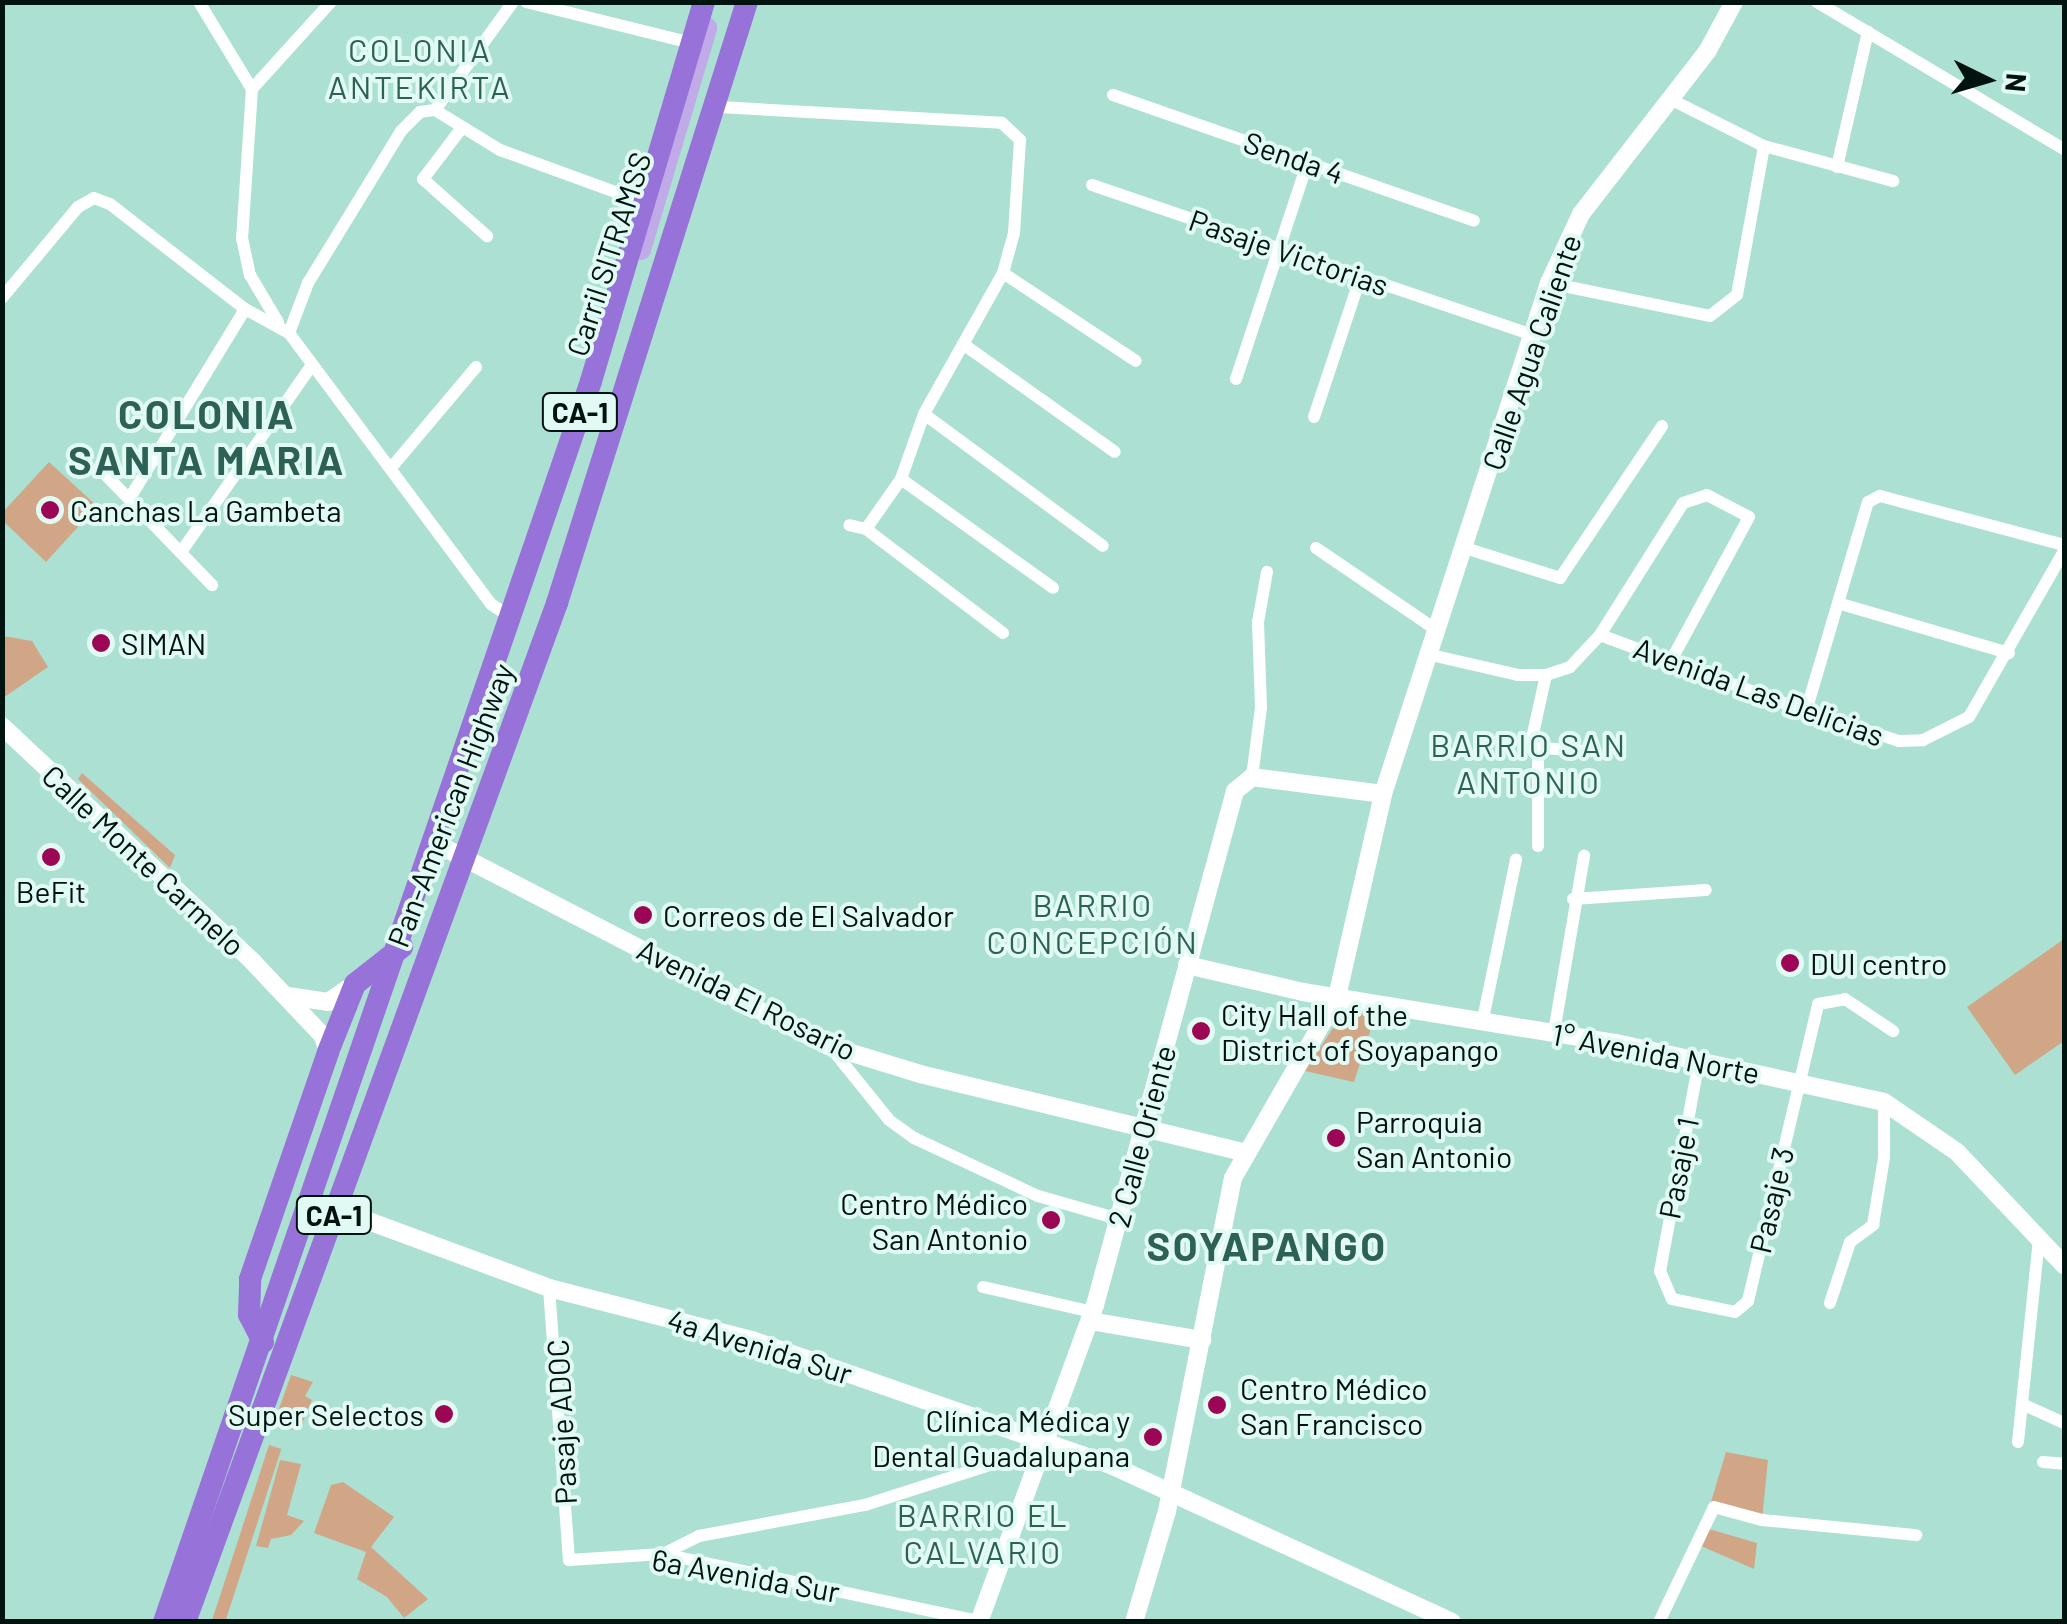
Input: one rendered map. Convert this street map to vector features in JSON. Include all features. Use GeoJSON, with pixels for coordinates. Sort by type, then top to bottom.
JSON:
{"type":"FeatureCollection","features":[{"type":"Feature","properties":{"kind":"highway","name":"Pan-American Highway"},"geometry":{"type":"LineString","coordinates":[[185,1622],[195,1564],[264,1342],[402,948],[648,204],[704,2]]}},
{"type":"Feature","properties":{"kind":"highway","name":"Pan-American Highway"},"geometry":{"type":"LineString","coordinates":[[195,1564],[336,1210],[484,808],[719,107],[747,2]]}},
{"type":"Feature","properties":{"kind":"highway"},"geometry":{"type":"LineString","coordinates":[[264,1342],[249,1315],[250,1279],[328,1052],[355,984],[402,948]]}},
{"type":"Feature","properties":{"kind":"highway"},"geometry":{"type":"LineString","coordinates":[[161,1622],[195,1564]]}},
{"type":"Feature","properties":{"kind":"highway"},"geometry":{"type":"LineString","coordinates":[[195,1564],[195,1622]]}},
{"type":"Feature","properties":{"kind":"main road","name":"Carril SITRAMSS"},"geometry":{"type":"LineString","coordinates":[[412,917],[441,846],[616,329],[715,2]]}},
{"type":"Feature","properties":{"kind":"main road","name":"Carril SITRAMSS"},"geometry":{"type":"LineString","coordinates":[[484,808],[510,711],[666,250],[739,2]]}},
{"type":"Feature","properties":{"kind":"main road","name":"Calle Agua Caliente"},"geometry":{"type":"LineString","coordinates":[[1134,1622],[1171,1492],[1243,1152],[1337,997],[1383,794],[1549,283],[1581,214],[1670,98],[1734,2]]}},
{"type":"Feature","properties":{"kind":"main road","name":"Calle Monte Carmelo"},"geometry":{"type":"LineString","coordinates":[[2,726],[284,995],[323,1036],[328,1052]]}},
{"type":"Feature","properties":{"kind":"main road"},"geometry":{"type":"LineString","coordinates":[[1252,777],[1383,794]]}},
{"type":"Feature","properties":{"kind":"main road","name":"2 Calle Oriente"},"geometry":{"type":"LineString","coordinates":[[981,1621],[1092,1317],[1235,791],[1252,777]]}},
{"type":"Feature","properties":{"kind":"main road","name":"Avenida El Rosario"},"geometry":{"type":"LineString","coordinates":[[441,846],[829,1046],[1243,1152]]}},
{"type":"Feature","properties":{"kind":"main road","name":"1° Avenida Norte"},"geometry":{"type":"LineString","coordinates":[[1187,965],[1337,997],[1554,1032],[1884,1102],[1957,1152],[2064,1265]]}},
{"type":"Feature","properties":{"kind":"main road"},"geometry":{"type":"LineString","coordinates":[[284,995],[318,1004],[355,984]]}},
{"type":"Feature","properties":{"kind":"main road","name":"4a Avenida Sur"},"geometry":{"type":"LineString","coordinates":[[336,1210],[549,1288],[762,1343],[1047,1446],[1171,1492],[1452,1622]]}},
{"type":"Feature","properties":{"kind":"main road"},"geometry":{"type":"LineString","coordinates":[[1092,1317],[1202,1340]]}},
{"type":"Feature","properties":{"kind":"street"},"geometry":{"type":"LineString","coordinates":[[199,2],[252,89],[242,238],[250,275],[284,328],[491,604],[509,616]]}},
{"type":"Feature","properties":{"kind":"street"},"geometry":{"type":"LineString","coordinates":[[252,89],[332,2]]}},
{"type":"Feature","properties":{"kind":"street"},"geometry":{"type":"LineString","coordinates":[[436,110],[513,2]]}},
{"type":"Feature","properties":{"kind":"street"},"geometry":{"type":"LineString","coordinates":[[526,2],[692,43]]}},
{"type":"Feature","properties":{"kind":"street"},"geometry":{"type":"LineString","coordinates":[[1817,2],[2064,149]]}},
{"type":"Feature","properties":{"kind":"street"},"geometry":{"type":"LineString","coordinates":[[1837,167],[1868,32]]}},
{"type":"Feature","properties":{"kind":"street","name":"Senda 4"},"geometry":{"type":"LineString","coordinates":[[1113,95],[1474,221]]}},
{"type":"Feature","properties":{"kind":"street"},"geometry":{"type":"LineString","coordinates":[[1670,98],[1764,146],[1894,181]]}},
{"type":"Feature","properties":{"kind":"street"},"geometry":{"type":"LineString","coordinates":[[719,107],[1013,127],[1020,140],[1019,186],[1003,272],[924,414],[901,480],[866,529]]}},
{"type":"Feature","properties":{"kind":"street"},"geometry":{"type":"LineString","coordinates":[[284,328],[401,132],[420,112],[436,110],[461,129],[648,204]]}},
{"type":"Feature","properties":{"kind":"street"},"geometry":{"type":"LineString","coordinates":[[461,129],[423,180],[486,236]]}},
{"type":"Feature","properties":{"kind":"street"},"geometry":{"type":"LineString","coordinates":[[1549,283],[1710,316],[1736,295],[1764,146]]}},
{"type":"Feature","properties":{"kind":"street"},"geometry":{"type":"LineString","coordinates":[[1236,379],[1308,161]]}},
{"type":"Feature","properties":{"kind":"street","name":"Pasaje Victorias"},"geometry":{"type":"LineString","coordinates":[[1092,186],[1532,334]]}},
{"type":"Feature","properties":{"kind":"street"},"geometry":{"type":"LineString","coordinates":[[2,298],[78,207],[94,198],[245,309],[284,328]]}},
{"type":"Feature","properties":{"kind":"street"},"geometry":{"type":"LineString","coordinates":[[1003,272],[1136,361]]}},
{"type":"Feature","properties":{"kind":"street"},"geometry":{"type":"LineString","coordinates":[[1314,417],[1361,276]]}},
{"type":"Feature","properties":{"kind":"street"},"geometry":{"type":"LineString","coordinates":[[131,496],[245,309]]}},
{"type":"Feature","properties":{"kind":"street"},"geometry":{"type":"LineString","coordinates":[[963,344],[1115,452]]}},
{"type":"Feature","properties":{"kind":"street"},"geometry":{"type":"LineString","coordinates":[[181,552],[312,366]]}},
{"type":"Feature","properties":{"kind":"street"},"geometry":{"type":"LineString","coordinates":[[391,468],[476,367]]}},
{"type":"Feature","properties":{"kind":"street"},"geometry":{"type":"LineString","coordinates":[[924,414],[1103,546]]}},
{"type":"Feature","properties":{"kind":"street"},"geometry":{"type":"LineString","coordinates":[[1465,548],[1560,578],[1662,426]]}},
{"type":"Feature","properties":{"kind":"street"},"geometry":{"type":"LineString","coordinates":[[100,468],[131,496],[212,585]]}},
{"type":"Feature","properties":{"kind":"street"},"geometry":{"type":"LineString","coordinates":[[901,480],[1053,588]]}},
{"type":"Feature","properties":{"kind":"street"},"geometry":{"type":"LineString","coordinates":[[1600,635],[1688,498],[1712,496],[1749,516],[1672,659]]}},
{"type":"Feature","properties":{"kind":"street"},"geometry":{"type":"LineString","coordinates":[[1806,712],[1868,502],[1880,496],[2064,548]]}},
{"type":"Feature","properties":{"kind":"street"},"geometry":{"type":"LineString","coordinates":[[849,525],[866,529],[1003,633]]}},
{"type":"Feature","properties":{"kind":"street"},"geometry":{"type":"LineString","coordinates":[[1316,548],[1439,628]]}},
{"type":"Feature","properties":{"kind":"street","name":"Avenida Las Delicias"},"geometry":{"type":"LineString","coordinates":[[1546,676],[1570,666],[1600,635],[1806,712],[1899,741],[1923,740],[1969,717],[2061,567],[2064,548]]}},
{"type":"Feature","properties":{"kind":"street"},"geometry":{"type":"LineString","coordinates":[[1252,777],[1261,708],[1258,622],[1267,572]]}},
{"type":"Feature","properties":{"kind":"street"},"geometry":{"type":"LineString","coordinates":[[1841,604],[2009,653]]}},
{"type":"Feature","properties":{"kind":"street"},"geometry":{"type":"LineString","coordinates":[[1430,655],[1482,670],[1546,676],[1530,737],[1538,752],[1538,846]]}},
{"type":"Feature","properties":{"kind":"street"},"geometry":{"type":"LineString","coordinates":[[1538,752],[1582,751]]}},
{"type":"Feature","properties":{"kind":"street"},"geometry":{"type":"LineString","coordinates":[[1554,1032],[1584,856]]}},
{"type":"Feature","properties":{"kind":"street"},"geometry":{"type":"LineString","coordinates":[[1483,1019],[1516,860]]}},
{"type":"Feature","properties":{"kind":"street"},"geometry":{"type":"LineString","coordinates":[[1574,898],[1706,890]]}},
{"type":"Feature","properties":{"kind":"street","name":"Pasaje 3"},"geometry":{"type":"LineString","coordinates":[[1735,1312],[1748,1300],[1818,1004],[1844,999],[1893,1031]]}},
{"type":"Feature","properties":{"kind":"street"},"geometry":{"type":"LineString","coordinates":[[829,1046],[889,1120],[914,1138],[1038,1196],[1118,1218]]}},
{"type":"Feature","properties":{"kind":"street","name":"Pasaje 1"},"geometry":{"type":"LineString","coordinates":[[1699,1061],[1660,1276],[1682,1304],[1735,1312]]}},
{"type":"Feature","properties":{"kind":"street"},"geometry":{"type":"LineString","coordinates":[[1830,1303],[1850,1242],[1873,1225],[1884,1158],[1884,1102]]}},
{"type":"Feature","properties":{"kind":"street"},"geometry":{"type":"LineString","coordinates":[[2018,1442],[2039,1239]]}},
{"type":"Feature","properties":{"kind":"street"},"geometry":{"type":"LineString","coordinates":[[983,1287],[1092,1317]]}},
{"type":"Feature","properties":{"kind":"street","name":"Pasaje ADOC"},"geometry":{"type":"LineString","coordinates":[[549,1288],[568,1558]]}},
{"type":"Feature","properties":{"kind":"street"},"geometry":{"type":"LineString","coordinates":[[2022,1404],[2064,1423]]}},
{"type":"Feature","properties":{"kind":"street"},"geometry":{"type":"LineString","coordinates":[[663,1554],[699,1536],[922,1490],[1047,1446]]}},
{"type":"Feature","properties":{"kind":"street"},"geometry":{"type":"LineString","coordinates":[[2043,1462],[2064,1464]]}},
{"type":"Feature","properties":{"kind":"street"},"geometry":{"type":"LineString","coordinates":[[1659,1622],[1714,1507],[1762,1520],[1916,1535]]}},
{"type":"Feature","properties":{"kind":"street","name":"6a Avenida Sur"},"geometry":{"type":"LineString","coordinates":[[568,1558],[663,1554],[981,1621]]}},
{"type":"Feature","properties":{"kind":"shaded area","name":"Canchas La Gambeta"},"geometry":{"type":"Polygon","coordinates":[[[49,462],[97,506],[46,562],[3,521],[2,513],[49,462]]]}},
{"type":"Feature","properties":{"kind":"shaded area"},"geometry":{"type":"Polygon","coordinates":[[[3,636],[32,641],[48,667],[3,698],[3,636]]]}},
{"type":"Feature","properties":{"kind":"shaded area"},"geometry":{"type":"Polygon","coordinates":[[[82,773],[175,855],[170,868],[78,779],[82,773]]]}},
{"type":"Feature","properties":{"kind":"shaded area"},"geometry":{"type":"Polygon","coordinates":[[[2064,939],[2064,1041],[2015,1075],[1967,1007],[2064,939]]]}},
{"type":"Feature","properties":{"kind":"shaded area"},"geometry":{"type":"Polygon","coordinates":[[[1344,1011],[1376,1013],[1354,1082],[1305,1071],[1344,1011]]]}},
{"type":"Feature","properties":{"kind":"shaded area"},"geometry":{"type":"Polygon","coordinates":[[[291,1375],[313,1382],[305,1396],[312,1400],[300,1429],[286,1430],[288,1424],[275,1420],[291,1375]]]}},
{"type":"Feature","properties":{"kind":"shaded area"},"geometry":{"type":"Polygon","coordinates":[[[269,1445],[281,1449],[225,1622],[212,1621],[269,1445]]]}},
{"type":"Feature","properties":{"kind":"shaded area"},"geometry":{"type":"Polygon","coordinates":[[[1726,1452],[1768,1460],[1762,1520],[1710,1505],[1726,1452]]]}},
{"type":"Feature","properties":{"kind":"shaded area"},"geometry":{"type":"Polygon","coordinates":[[[280,1460],[301,1464],[287,1515],[304,1521],[291,1535],[271,1539],[268,1548],[256,1546],[280,1460]]]}},
{"type":"Feature","properties":{"kind":"shaded area"},"geometry":{"type":"Polygon","coordinates":[[[343,1482],[394,1517],[371,1547],[428,1599],[404,1618],[387,1597],[357,1579],[366,1552],[314,1533],[331,1485],[343,1482]]]}},
{"type":"Feature","properties":{"kind":"shaded area"},"geometry":{"type":"Polygon","coordinates":[[[1709,1529],[1757,1543],[1754,1569],[1701,1546],[1709,1529]]]}},
{"type":"Feature","properties":{"kind":"place","name":"Canchas La Gambeta"},"geometry":{"type":"Point","coordinates":[50,510]}},
{"type":"Feature","properties":{"kind":"place","name":"SIMAN"},"geometry":{"type":"Point","coordinates":[101,643]}},
{"type":"Feature","properties":{"kind":"place","name":"BeFit"},"geometry":{"type":"Point","coordinates":[51,857]}},
{"type":"Feature","properties":{"kind":"place","name":"Correos de El Salvador"},"geometry":{"type":"Point","coordinates":[643,915]}},
{"type":"Feature","properties":{"kind":"place","name":"DUI centro"},"geometry":{"type":"Point","coordinates":[1790,963]}},
{"type":"Feature","properties":{"kind":"place","name":"City Hall of the District of Soyapango"},"geometry":{"type":"Point","coordinates":[1201,1031]}},
{"type":"Feature","properties":{"kind":"place","name":"Parroquia San Antonio"},"geometry":{"type":"Point","coordinates":[1336,1138]}},
{"type":"Feature","properties":{"kind":"place","name":"Centro Médico San Antonio"},"geometry":{"type":"Point","coordinates":[1051,1220]}},
{"type":"Feature","properties":{"kind":"place","name":"Centro Médico San Francisco"},"geometry":{"type":"Point","coordinates":[1217,1405]}},
{"type":"Feature","properties":{"kind":"place","name":"Super Selectos"},"geometry":{"type":"Point","coordinates":[444,1414]}},
{"type":"Feature","properties":{"kind":"place","name":"Clínica Médica y Dental Guadalupana"},"geometry":{"type":"Point","coordinates":[1153,1437]}},
{"type":"Feature","properties":{"kind":"district","name":"COLONIA ANTEKIRTA"},"geometry":{"type":"Point","coordinates":[420,68]}},
{"type":"Feature","properties":{"kind":"district","name":"COLONIA SANTA MARIA"},"geometry":{"type":"Point","coordinates":[207,436]}},
{"type":"Feature","properties":{"kind":"district","name":"BARRIO SAN ANTONIO"},"geometry":{"type":"Point","coordinates":[1529,764]}},
{"type":"Feature","properties":{"kind":"district","name":"BARRIO CONCEPCIÓN"},"geometry":{"type":"Point","coordinates":[1093,924]}},
{"type":"Feature","properties":{"kind":"district","name":"SOYAPANGO"},"geometry":{"type":"Point","coordinates":[1267,1245]}},
{"type":"Feature","properties":{"kind":"district","name":"BARRIO EL CALVARIO"},"geometry":{"type":"Point","coordinates":[983,1534]}}]}
